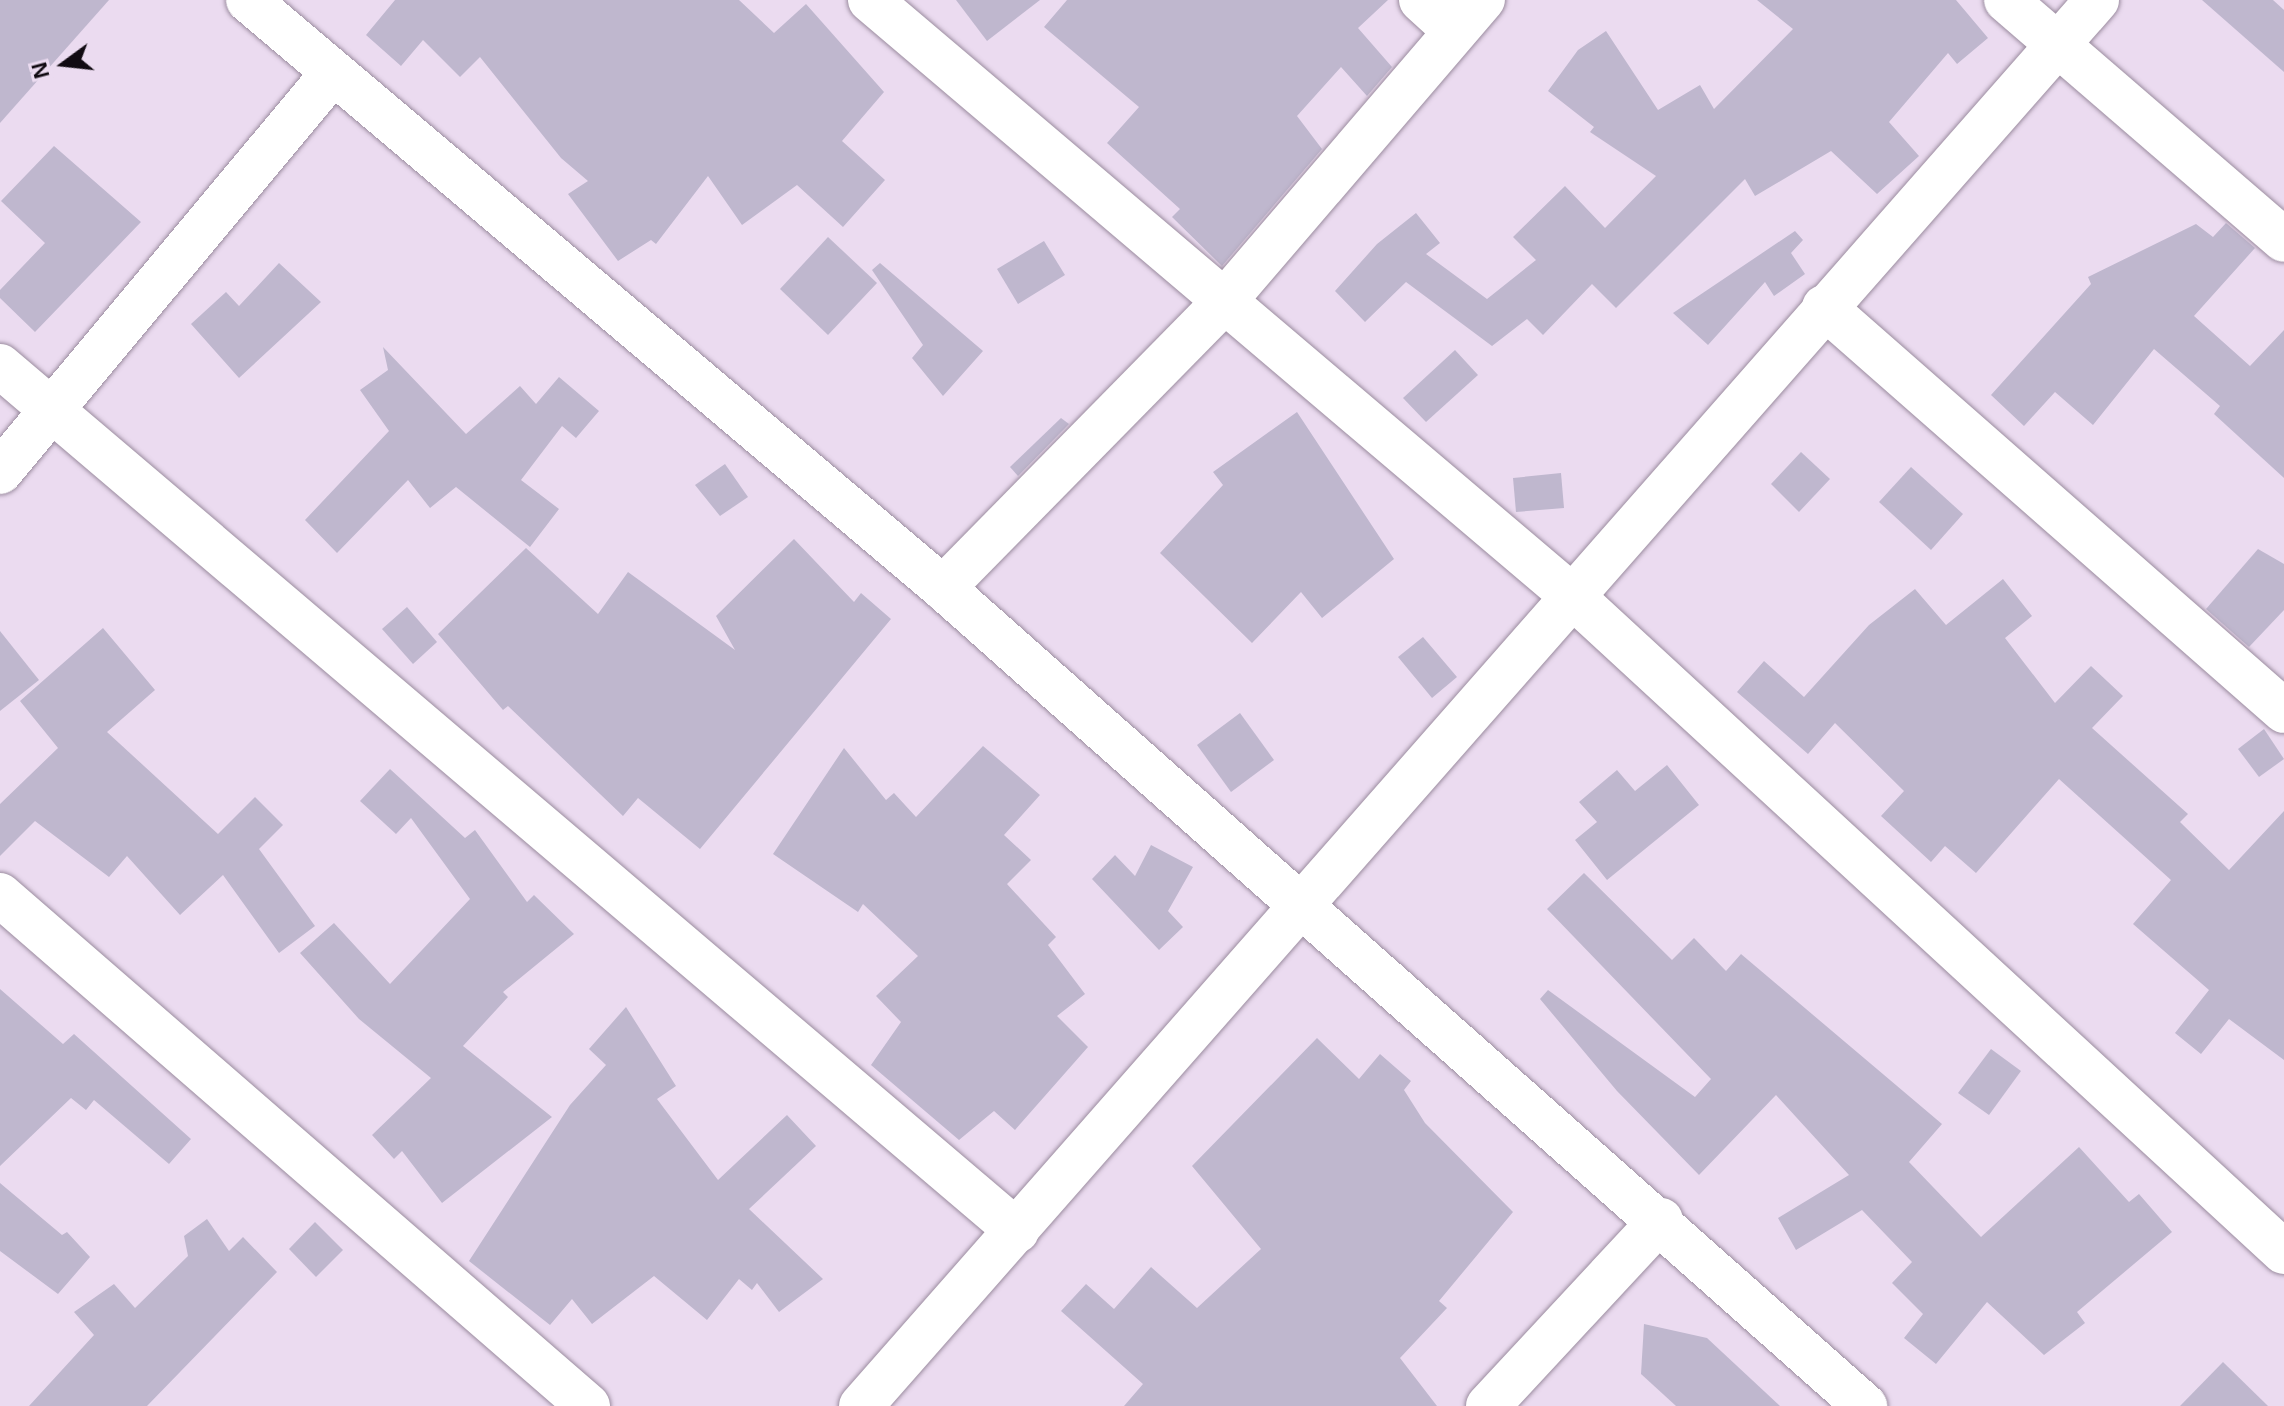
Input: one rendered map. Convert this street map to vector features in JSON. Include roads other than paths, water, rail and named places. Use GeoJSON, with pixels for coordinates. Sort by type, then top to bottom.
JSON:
{"type":"FeatureCollection","features":[{"type":"Feature","properties":{"kind":"street"},"geometry":{"type":"LineString","coordinates":[[248,0],[943,588],[1661,1220],[1865,1406]]}},
{"type":"Feature","properties":{"kind":"street"},"geometry":{"type":"LineString","coordinates":[[870,0],[1222,304],[1572,596],[2284,1252]]}},
{"type":"Feature","properties":{"kind":"street"},"geometry":{"type":"LineString","coordinates":[[943,588],[1222,304],[1469,16],[1421,0]]}},
{"type":"Feature","properties":{"kind":"street"},"geometry":{"type":"LineString","coordinates":[[2006,0],[2061,42],[2284,240]]}},
{"type":"Feature","properties":{"kind":"street"},"geometry":{"type":"LineString","coordinates":[[861,1406],[2097,0]]}},
{"type":"Feature","properties":{"kind":"street"},"geometry":{"type":"LineString","coordinates":[[0,472],[332,74]]}},
{"type":"Feature","properties":{"kind":"street"},"geometry":{"type":"LineString","coordinates":[[1824,307],[2284,711]]}},
{"type":"Feature","properties":{"kind":"street"},"geometry":{"type":"LineString","coordinates":[[0,366],[1017,1231]]}},
{"type":"Feature","properties":{"kind":"street"},"geometry":{"type":"LineString","coordinates":[[0,895],[588,1406]]}},
{"type":"Feature","properties":{"kind":"street"},"geometry":{"type":"LineString","coordinates":[[1488,1406],[1661,1220]]}}]}
